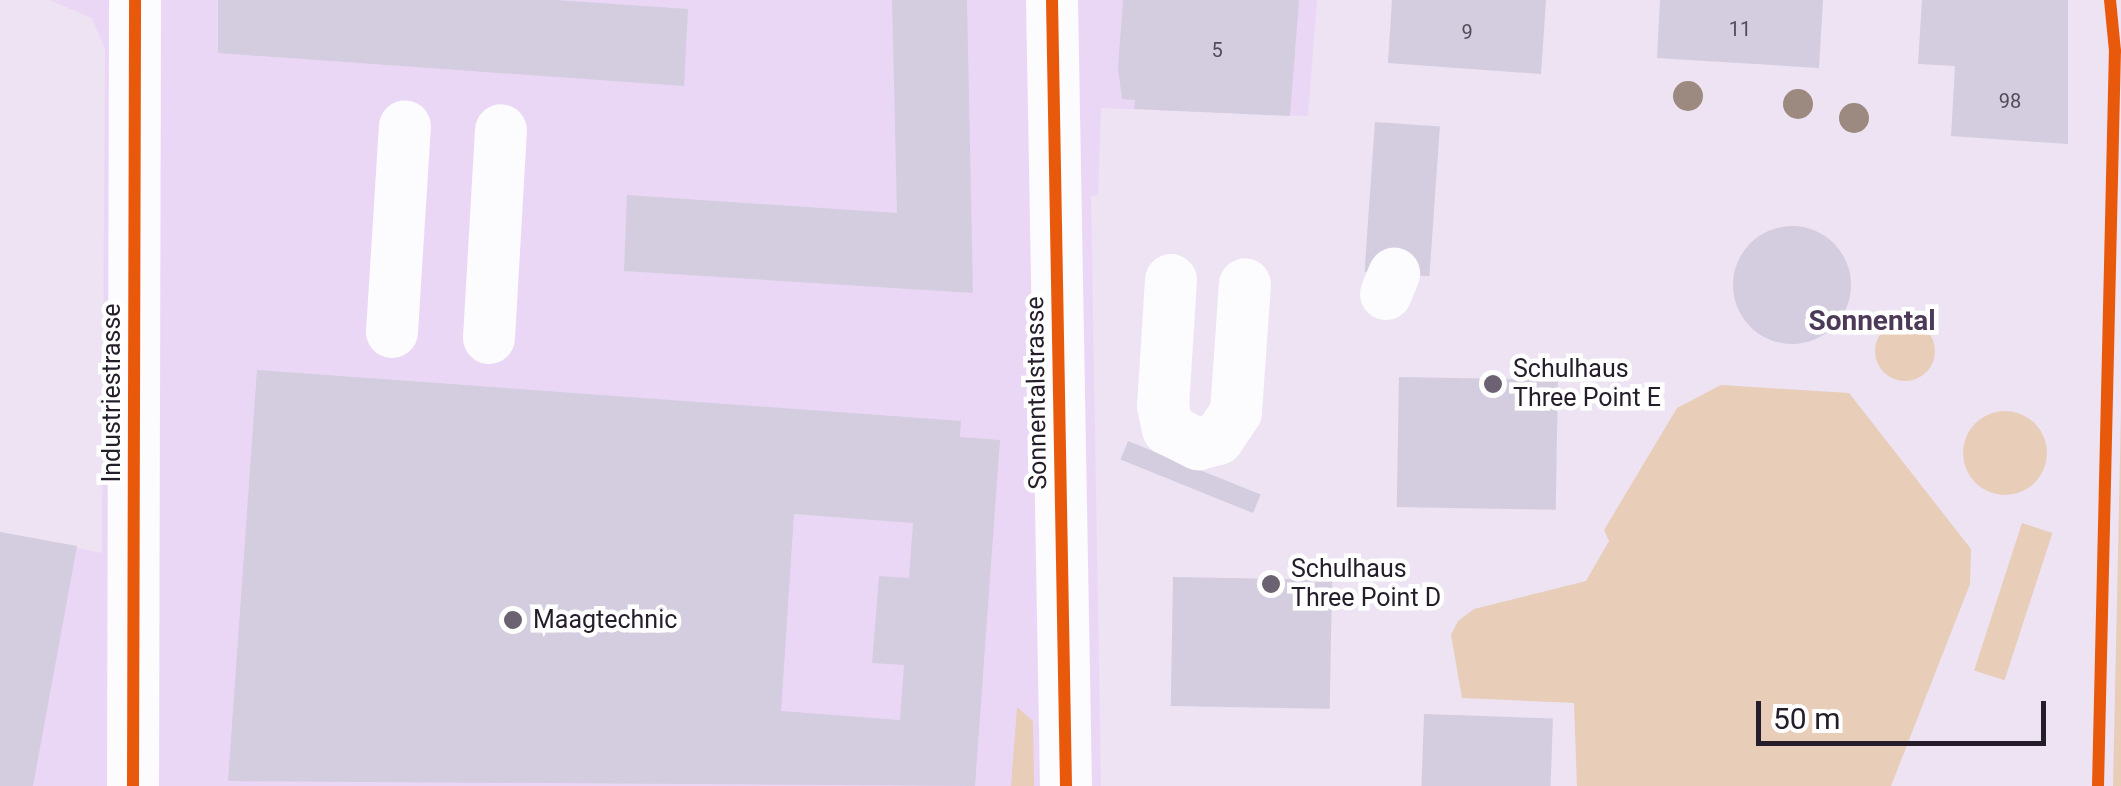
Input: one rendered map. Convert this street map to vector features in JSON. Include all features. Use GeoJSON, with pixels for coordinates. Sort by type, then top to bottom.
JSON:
{"type":"FeatureCollection","features":[{"type":"Feature","properties":{"kind":"street","name":"Industriestrasse"},"geometry":{"type":"LineString","coordinates":[[133,786],[135,0]]}},
{"type":"Feature","properties":{"kind":"street","name":"Sonnentalstrasse"},"geometry":{"type":"LineString","coordinates":[[1052,0],[1066,786]]}},
{"type":"Feature","properties":{"kind":"street"},"geometry":{"type":"LineString","coordinates":[[392,332],[405,126]]}},
{"type":"Feature","properties":{"kind":"street"},"geometry":{"type":"LineString","coordinates":[[489,338],[501,130]]}},
{"type":"Feature","properties":{"kind":"street"},"geometry":{"type":"LineString","coordinates":[[1172,280],[1163,406],[1168,429],[1198,444],[1218,439],[1236,412],[1245,284]]}},
{"type":"Feature","properties":{"kind":"shaded area"},"geometry":{"type":"Polygon","coordinates":[[[49,0],[1317,0],[1308,116],[1101,108],[1098,195],[1091,196],[1101,786],[0,786],[0,532],[102,553],[105,49],[92,18],[49,0]]]}},
{"type":"Feature","properties":{"kind":"shaded area"},"geometry":{"type":"Polygon","coordinates":[[[1905,321],[1926,330],[1935,351],[1926,372],[1905,381],[1884,372],[1875,351],[1884,330],[1905,321]]]}},
{"type":"Feature","properties":{"kind":"shaded area"},"geometry":{"type":"Polygon","coordinates":[[[1721,385],[1849,393],[1971,549],[1970,584],[1891,786],[1577,786],[1574,703],[1462,698],[1451,635],[1458,621],[1474,609],[1586,581],[1609,541],[1604,530],[1677,408],[1721,385]]]}},
{"type":"Feature","properties":{"kind":"shaded area"},"geometry":{"type":"Polygon","coordinates":[[[2005,411],[2021,414],[2040,430],[2047,453],[2044,469],[2028,488],[2005,495],[1989,492],[1970,476],[1963,453],[1966,437],[1982,418],[2005,411]]]}},
{"type":"Feature","properties":{"kind":"shaded area"},"geometry":{"type":"Polygon","coordinates":[[[2121,411],[2121,786],[2113,786],[2121,411]]]}},
{"type":"Feature","properties":{"kind":"shaded area"},"geometry":{"type":"Polygon","coordinates":[[[2022,523],[2052,533],[2005,680],[1974,670],[2022,523]]]}},
{"type":"Feature","properties":{"kind":"shaded area"},"geometry":{"type":"Polygon","coordinates":[[[1017,707],[1033,721],[1034,786],[1011,786],[1017,707]]]}},
{"type":"Feature","properties":{"kind":"building"},"geometry":{"type":"Polygon","coordinates":[[[218,0],[555,0],[688,9],[684,86],[218,53],[218,0]]]}},
{"type":"Feature","properties":{"kind":"building"},"geometry":{"type":"Polygon","coordinates":[[[892,0],[967,0],[973,293],[624,271],[627,195],[897,213],[892,0]]]}},
{"type":"Feature","properties":{"kind":"building"},"geometry":{"type":"Polygon","coordinates":[[[1123,0],[1299,0],[1290,116],[1134,109],[1135,100],[1122,99],[1118,68],[1123,0]]]}},
{"type":"Feature","properties":{"kind":"building"},"geometry":{"type":"Polygon","coordinates":[[[1392,0],[1546,0],[1541,74],[1388,63],[1392,0]]]}},
{"type":"Feature","properties":{"kind":"building"},"geometry":{"type":"Polygon","coordinates":[[[1660,0],[1823,0],[1819,68],[1657,58],[1660,0]]]}},
{"type":"Feature","properties":{"kind":"building"},"geometry":{"type":"Polygon","coordinates":[[[1922,0],[2068,0],[2068,144],[1951,136],[1955,66],[1918,64],[1922,0]]]}},
{"type":"Feature","properties":{"kind":"building"},"geometry":{"type":"Polygon","coordinates":[[[1375,122],[1440,127],[1429,276],[1365,272],[1375,122]]]}},
{"type":"Feature","properties":{"kind":"building"},"geometry":{"type":"Polygon","coordinates":[[[1792,226],[1825,236],[1841,252],[1851,285],[1841,318],[1825,334],[1792,344],[1759,334],[1743,318],[1733,285],[1743,252],[1759,236],[1792,226]]]}},
{"type":"Feature","properties":{"kind":"building","name":"Maagtechnic"},"geometry":{"type":"Polygon","coordinates":[[[257,370],[961,421],[960,437],[1000,440],[975,786],[228,781],[257,370]],[[794,514],[781,711],[900,720],[904,665],[872,663],[879,576],[909,578],[913,523],[794,514]]]}},
{"type":"Feature","properties":{"kind":"building"},"geometry":{"type":"Polygon","coordinates":[[[1399,377],[1558,380],[1556,510],[1397,507],[1399,377]]]}},
{"type":"Feature","properties":{"kind":"building"},"geometry":{"type":"Polygon","coordinates":[[[1128,441],[1261,495],[1253,513],[1121,460],[1128,441]]]}},
{"type":"Feature","properties":{"kind":"building"},"geometry":{"type":"Polygon","coordinates":[[[0,532],[77,546],[33,786],[0,786],[0,532]]]}},
{"type":"Feature","properties":{"kind":"building"},"geometry":{"type":"Polygon","coordinates":[[[1173,577],[1332,580],[1330,709],[1171,706],[1173,577]]]}},
{"type":"Feature","properties":{"kind":"building"},"geometry":{"type":"Polygon","coordinates":[[[1424,714],[1553,719],[1551,786],[1421,786],[1424,714]]]}},
{"type":"Feature","properties":{"kind":"cycle path"},"geometry":{"type":"LineString","coordinates":[[133,786],[135,0]]}},
{"type":"Feature","properties":{"kind":"cycle path"},"geometry":{"type":"LineString","coordinates":[[1052,0],[1066,786]]}},
{"type":"Feature","properties":{"kind":"cycle path"},"geometry":{"type":"LineString","coordinates":[[2098,786],[2115,51],[2110,0]]}},
{"type":"Feature","properties":{"kind":"place","name":"Schulhaus Three Point E"},"geometry":{"type":"Point","coordinates":[1493,384]}},
{"type":"Feature","properties":{"kind":"place","name":"Schulhaus Three Point D"},"geometry":{"type":"Point","coordinates":[1271,584]}},
{"type":"Feature","properties":{"kind":"place","name":"Maagtechnic"},"geometry":{"type":"Point","coordinates":[513,620]}},
{"type":"Feature","properties":{"kind":"district","name":"Sonnental"},"geometry":{"type":"Point","coordinates":[1872,321]}}]}
